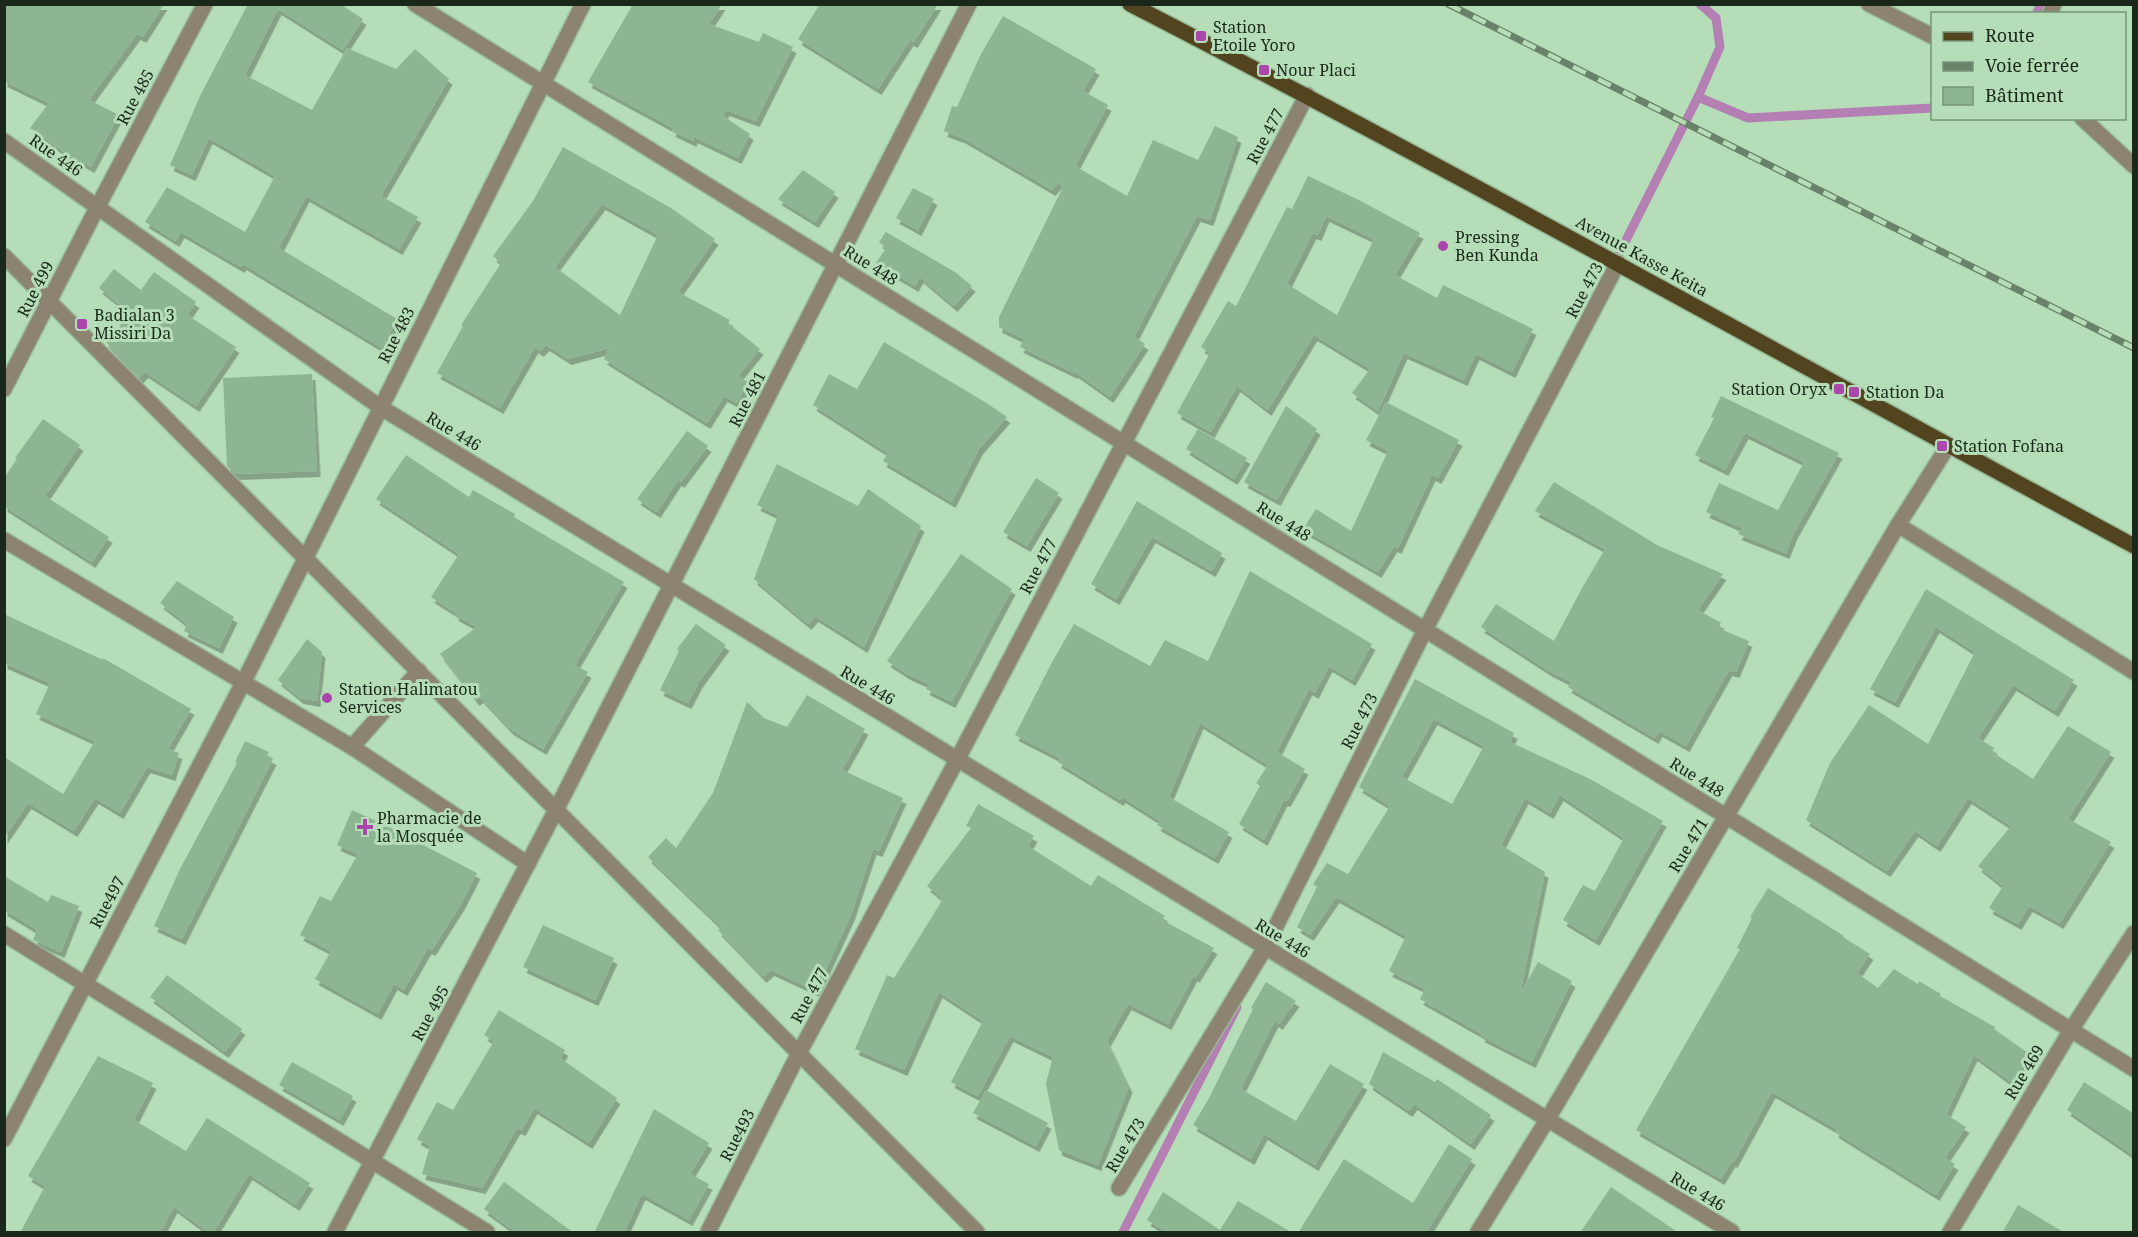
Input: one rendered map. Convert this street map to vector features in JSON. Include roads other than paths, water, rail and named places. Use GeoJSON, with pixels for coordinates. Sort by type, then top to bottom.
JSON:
{"type":"FeatureCollection","features":[{"type":"Feature","properties":{"kind":"main road","name":"Avenue Kasse Keita"},"geometry":{"type":"LineString","coordinates":[[1130,4],[1307,95],[1618,263],[2133,546]]}},
{"type":"Feature","properties":{"kind":"street","name":"Rue 485"},"geometry":{"type":"LineString","coordinates":[[98,206],[205,4]]}},
{"type":"Feature","properties":{"kind":"street","name":"Rue 448"},"geometry":{"type":"LineString","coordinates":[[415,4],[2133,1069]]}},
{"type":"Feature","properties":{"kind":"street","name":"Rue 483"},"geometry":{"type":"LineString","coordinates":[[243,683],[582,4]]}},
{"type":"Feature","properties":{"kind":"street","name":"Rue 481"},"geometry":{"type":"LineString","coordinates":[[556,810],[969,4]]}},
{"type":"Feature","properties":{"kind":"street"},"geometry":{"type":"LineString","coordinates":[[1869,4],[1931,35]]}},
{"type":"Feature","properties":{"kind":"street","name":"Rue 477"},"geometry":{"type":"LineString","coordinates":[[799,1053],[957,760],[1307,95]]}},
{"type":"Feature","properties":{"kind":"street"},"geometry":{"type":"LineString","coordinates":[[2084,120],[2133,166]]}},
{"type":"Feature","properties":{"kind":"street","name":"Rue 446"},"geometry":{"type":"LineString","coordinates":[[4,141],[380,407],[1732,1233]]}},
{"type":"Feature","properties":{"kind":"street","name":"Rue 499"},"geometry":{"type":"LineString","coordinates":[[4,389],[98,206]]}},
{"type":"Feature","properties":{"kind":"street"},"geometry":{"type":"LineString","coordinates":[[4,256],[976,1233]]}},
{"type":"Feature","properties":{"kind":"street","name":"Rue 473"},"geometry":{"type":"LineString","coordinates":[[1119,1188],[1265,948],[1425,630],[1618,263]]}},
{"type":"Feature","properties":{"kind":"street","name":"Rue 471"},"geometry":{"type":"LineString","coordinates":[[1478,1233],[1898,525],[1948,446]]}},
{"type":"Feature","properties":{"kind":"street"},"geometry":{"type":"LineString","coordinates":[[1898,525],[2133,672]]}},
{"type":"Feature","properties":{"kind":"street"},"geometry":{"type":"LineString","coordinates":[[4,540],[352,747],[528,864]]}},
{"type":"Feature","properties":{"kind":"street"},"geometry":{"type":"LineString","coordinates":[[352,747],[419,671]]}},
{"type":"Feature","properties":{"kind":"street","name":"Rue497"},"geometry":{"type":"LineString","coordinates":[[4,1139],[243,683]]}},
{"type":"Feature","properties":{"kind":"street","name":"Rue 495"},"geometry":{"type":"LineString","coordinates":[[335,1233],[556,810]]}},
{"type":"Feature","properties":{"kind":"street","name":"Rue 469"},"geometry":{"type":"LineString","coordinates":[[1950,1233],[2071,1030],[2133,933]]}},
{"type":"Feature","properties":{"kind":"street"},"geometry":{"type":"LineString","coordinates":[[4,934],[487,1233]]}},
{"type":"Feature","properties":{"kind":"street","name":"Rue493"},"geometry":{"type":"LineString","coordinates":[[708,1233],[799,1053]]}},
{"type":"Feature","properties":{"kind":"waterway"},"geometry":{"type":"LineString","coordinates":[[1614,264],[1698,97],[1720,47],[1716,18],[1700,4]]}},
{"type":"Feature","properties":{"kind":"waterway"},"geometry":{"type":"LineString","coordinates":[[2037,12],[2041,4]]}},
{"type":"Feature","properties":{"kind":"waterway"},"geometry":{"type":"LineString","coordinates":[[1698,97],[1748,118],[1931,108]]}},
{"type":"Feature","properties":{"kind":"waterway"},"geometry":{"type":"LineString","coordinates":[[1123,1232],[1237,1007]]}},
{"type":"Feature","properties":{"kind":"railway"},"geometry":{"type":"LineString","coordinates":[[1448,4],[2134,348]]}},
{"type":"Feature","properties":{"kind":"place","name":"Station Etoile Yoro"},"geometry":{"type":"Point","coordinates":[1201,36]}},
{"type":"Feature","properties":{"kind":"place","name":"Nour Placi"},"geometry":{"type":"Point","coordinates":[1264,70]}},
{"type":"Feature","properties":{"kind":"place","name":"Pressing Ben Kunda"},"geometry":{"type":"Point","coordinates":[1443,246]}},
{"type":"Feature","properties":{"kind":"place","name":"Badialan 3 Missiri Da"},"geometry":{"type":"Point","coordinates":[82,324]}},
{"type":"Feature","properties":{"kind":"place","name":"Station Oryx"},"geometry":{"type":"Point","coordinates":[1839,389]}},
{"type":"Feature","properties":{"kind":"place","name":"Station Da"},"geometry":{"type":"Point","coordinates":[1854,392]}},
{"type":"Feature","properties":{"kind":"place","name":"Station Fofana"},"geometry":{"type":"Point","coordinates":[1942,446]}},
{"type":"Feature","properties":{"kind":"place","name":"Station Halimatou Services"},"geometry":{"type":"Point","coordinates":[327,698]}},
{"type":"Feature","properties":{"kind":"place","name":"Pharmacie de la Mosquée"},"geometry":{"type":"Point","coordinates":[365,827]}}]}
